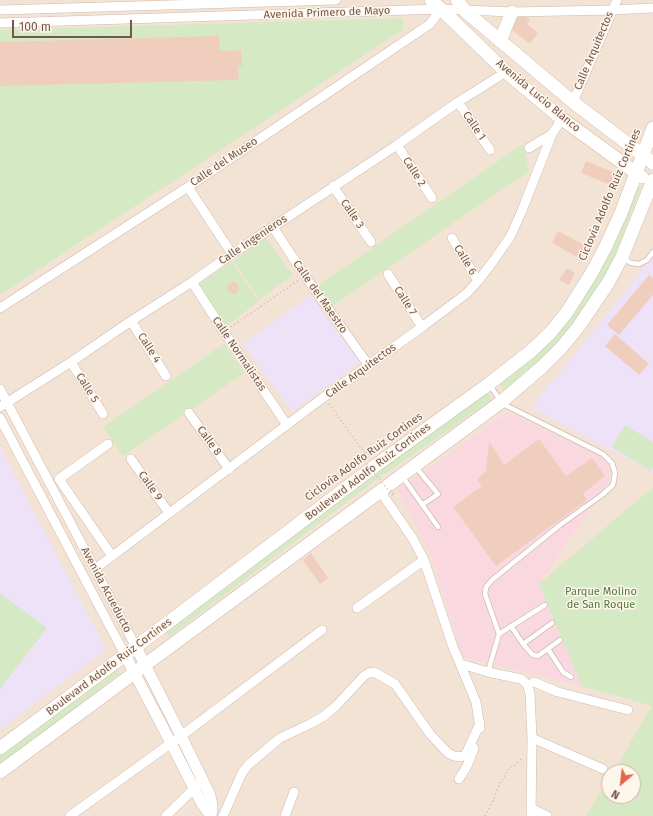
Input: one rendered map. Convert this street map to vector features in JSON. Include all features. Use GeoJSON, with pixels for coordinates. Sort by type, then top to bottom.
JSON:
{"type":"FeatureCollection","features":[{"type":"Feature","properties":{"kind":"main road","name":"Avenida Lucio Blanco"},"geometry":{"type":"LineString","coordinates":[[431,0],[506,72],[562,118],[652,184]]}},
{"type":"Feature","properties":{"kind":"main road","name":"Avenida Lucio Blanco"},"geometry":{"type":"LineString","coordinates":[[456,0],[465,11],[573,102],[648,159]]}},
{"type":"Feature","properties":{"kind":"main road"},"geometry":{"type":"LineString","coordinates":[[500,41],[512,12]]}},
{"type":"Feature","properties":{"kind":"main road","name":"Boulevard Adolfo Ruiz Cortines"},"geometry":{"type":"LineString","coordinates":[[0,748],[375,466],[490,383],[530,352],[551,332],[567,312],[606,248],[621,214],[636,172],[648,159],[653,128]]}},
{"type":"Feature","properties":{"kind":"main road","name":"Boulevard Adolfo Ruiz Cortines"},"geometry":{"type":"LineString","coordinates":[[0,772],[385,491],[402,475],[500,402],[542,367],[562,347],[579,326],[608,283],[622,257],[652,184]]}},
{"type":"Feature","properties":{"kind":"street","name":"Avenida Primero de Mayo"},"geometry":{"type":"LineString","coordinates":[[0,10],[190,2],[336,0]]}},
{"type":"Feature","properties":{"kind":"street","name":"Calle Arquitectos"},"geometry":{"type":"LineString","coordinates":[[573,102],[616,0]]}},
{"type":"Feature","properties":{"kind":"street"},"geometry":{"type":"LineString","coordinates":[[190,2],[190,17]]}},
{"type":"Feature","properties":{"kind":"street","name":"Avenida Primero de Mayo"},"geometry":{"type":"LineString","coordinates":[[0,23],[441,9],[512,12],[653,8]]}},
{"type":"Feature","properties":{"kind":"street","name":"Calle del Museo"},"geometry":{"type":"LineString","coordinates":[[0,308],[188,187],[430,24],[441,9]]}},
{"type":"Feature","properties":{"kind":"street","name":"Calle Ingenieros"},"geometry":{"type":"LineString","coordinates":[[4,405],[192,282],[397,145],[458,102],[506,72]]}},
{"type":"Feature","properties":{"kind":"street","name":"Calle 1"},"geometry":{"type":"LineString","coordinates":[[458,102],[490,150]]}},
{"type":"Feature","properties":{"kind":"street","name":"Calle Arquitectos"},"geometry":{"type":"LineString","coordinates":[[95,569],[287,425],[466,294],[478,281],[510,237],[521,214],[552,134],[562,118]]}},
{"type":"Feature","properties":{"kind":"street"},"geometry":{"type":"LineString","coordinates":[[529,148],[552,134]]}},
{"type":"Feature","properties":{"kind":"street","name":"Calle 2"},"geometry":{"type":"LineString","coordinates":[[397,145],[432,198]]}},
{"type":"Feature","properties":{"kind":"street","name":"Calle 3"},"geometry":{"type":"LineString","coordinates":[[334,186],[371,242]]}},
{"type":"Feature","properties":{"kind":"street"},"geometry":{"type":"LineString","coordinates":[[188,187],[232,254]]}},
{"type":"Feature","properties":{"kind":"street","name":"Calle del Maestro"},"geometry":{"type":"LineString","coordinates":[[273,227],[305,276],[368,366]]}},
{"type":"Feature","properties":{"kind":"street","name":"Calle 6"},"geometry":{"type":"LineString","coordinates":[[452,238],[478,281]]}},
{"type":"Feature","properties":{"kind":"street","name":"Calle 7"},"geometry":{"type":"LineString","coordinates":[[388,274],[422,327]]}},
{"type":"Feature","properties":{"kind":"street","name":"Calle Normalistas"},"geometry":{"type":"LineString","coordinates":[[192,282],[287,425]]}},
{"type":"Feature","properties":{"kind":"street","name":"Calle 4"},"geometry":{"type":"LineString","coordinates":[[131,321],[166,376]]}},
{"type":"Feature","properties":{"kind":"street","name":"Calle 5"},"geometry":{"type":"LineString","coordinates":[[71,362],[103,414]]}},
{"type":"Feature","properties":{"kind":"street","name":"Avenida Acueducto"},"geometry":{"type":"LineString","coordinates":[[0,389],[4,405],[95,569],[146,665],[203,780],[211,800],[212,806],[210,816]]}},
{"type":"Feature","properties":{"kind":"street","name":"Calle 8"},"geometry":{"type":"LineString","coordinates":[[189,413],[229,468]]}},
{"type":"Feature","properties":{"kind":"street","name":"Avenida Acueducto"},"geometry":{"type":"LineString","coordinates":[[0,418],[202,804],[210,816]]}},
{"type":"Feature","properties":{"kind":"street"},"geometry":{"type":"LineString","coordinates":[[108,444],[60,479],[112,556]]}},
{"type":"Feature","properties":{"kind":"street","name":"Calle 9"},"geometry":{"type":"LineString","coordinates":[[131,459],[169,513]]}},
{"type":"Feature","properties":{"kind":"street"},"geometry":{"type":"LineString","coordinates":[[385,491],[424,560],[453,647],[476,702],[480,723],[480,733],[467,766],[459,779]]}},
{"type":"Feature","properties":{"kind":"street"},"geometry":{"type":"LineString","coordinates":[[357,608],[424,560]]}},
{"type":"Feature","properties":{"kind":"street"},"geometry":{"type":"LineString","coordinates":[[70,816],[181,736],[322,630]]}},
{"type":"Feature","properties":{"kind":"street"},"geometry":{"type":"LineString","coordinates":[[461,664],[488,672],[521,679],[558,692],[628,710]]}},
{"type":"Feature","properties":{"kind":"street"},"geometry":{"type":"LineString","coordinates":[[224,816],[242,773],[248,765],[280,738],[324,716],[336,706],[364,676],[369,673],[374,672],[395,684],[430,734],[454,756],[460,757],[466,754],[480,723]]}},
{"type":"Feature","properties":{"kind":"street"},"geometry":{"type":"LineString","coordinates":[[531,683],[583,693]]}},
{"type":"Feature","properties":{"kind":"street"},"geometry":{"type":"LineString","coordinates":[[531,683],[531,812],[547,816]]}},
{"type":"Feature","properties":{"kind":"street"},"geometry":{"type":"LineString","coordinates":[[532,738],[601,768]]}},
{"type":"Feature","properties":{"kind":"street"},"geometry":{"type":"LineString","coordinates":[[166,816],[203,780]]}},
{"type":"Feature","properties":{"kind":"street"},"geometry":{"type":"LineString","coordinates":[[285,816],[294,792]]}},
{"type":"Feature","properties":{"kind":"lane"},"geometry":{"type":"LineString","coordinates":[[622,257],[631,263],[639,264],[647,260],[653,252]]}},
{"type":"Feature","properties":{"kind":"lane"},"geometry":{"type":"LineString","coordinates":[[488,672],[498,634],[485,594],[486,587],[492,580],[560,525],[602,495],[613,485],[614,473],[612,463],[603,454],[500,402],[490,383]]}},
{"type":"Feature","properties":{"kind":"lane"},"geometry":{"type":"LineString","coordinates":[[415,466],[438,494],[422,505]]}},
{"type":"Feature","properties":{"kind":"lane"},"geometry":{"type":"LineString","coordinates":[[402,475],[438,527]]}},
{"type":"Feature","properties":{"kind":"lane"},"geometry":{"type":"LineString","coordinates":[[498,634],[545,605]]}},
{"type":"Feature","properties":{"kind":"lane"},"geometry":{"type":"LineString","coordinates":[[523,644],[552,623]]}},
{"type":"Feature","properties":{"kind":"lane"},"geometry":{"type":"LineString","coordinates":[[511,626],[532,655],[538,656],[560,640]]}},
{"type":"Feature","properties":{"kind":"lane"},"geometry":{"type":"LineString","coordinates":[[548,649],[564,672],[571,677]]}},
{"type":"Feature","properties":{"kind":"path"},"geometry":{"type":"LineString","coordinates":[[224,332],[305,276]]}},
{"type":"Feature","properties":{"kind":"path"},"geometry":{"type":"LineString","coordinates":[[324,398],[367,453],[362,458],[393,496],[394,495],[385,491]]}},
{"type":"Feature","properties":{"kind":"path","name":"Ciclovía Adolfo Ruiz Cortines"},"geometry":{"type":"LineString","coordinates":[[365,451],[371,461],[365,465]]}},
{"type":"Feature","properties":{"kind":"path"},"geometry":{"type":"LineString","coordinates":[[486,816],[500,783],[510,768],[515,765],[531,748]]}},
{"type":"Feature","properties":{"kind":"shaded area"},"geometry":{"type":"Polygon","coordinates":[[[0,0],[653,0],[653,816],[0,816],[0,0]]]}},
{"type":"Feature","properties":{"kind":"shaded area"},"geometry":{"type":"Polygon","coordinates":[[[653,257],[653,472],[531,408],[653,257]]]}},
{"type":"Feature","properties":{"kind":"shaded area"},"geometry":{"type":"Polygon","coordinates":[[[310,295],[360,362],[292,412],[243,344],[310,295]]]}},
{"type":"Feature","properties":{"kind":"shaded area"},"geometry":{"type":"Polygon","coordinates":[[[508,412],[597,454],[610,465],[610,480],[539,584],[582,686],[463,657],[430,554],[397,490],[508,412]]]}},
{"type":"Feature","properties":{"kind":"shaded area"},"geometry":{"type":"Polygon","coordinates":[[[0,447],[106,649],[0,730],[0,447]]]}},
{"type":"Feature","properties":{"kind":"green space"},"geometry":{"type":"Polygon","coordinates":[[[402,18],[404,29],[0,295],[0,30],[402,18]]]}},
{"type":"Feature","properties":{"kind":"green space"},"geometry":{"type":"Polygon","coordinates":[[[523,144],[529,171],[331,307],[317,286],[523,144]]]}},
{"type":"Feature","properties":{"kind":"green space"},"geometry":{"type":"Polygon","coordinates":[[[633,182],[641,189],[605,280],[577,323],[543,361],[504,391],[500,384],[538,353],[569,316],[633,182]]]}},
{"type":"Feature","properties":{"kind":"green space"},"geometry":{"type":"Polygon","coordinates":[[[266,238],[293,275],[260,299],[233,261],[266,238]]]}},
{"type":"Feature","properties":{"kind":"green space"},"geometry":{"type":"Polygon","coordinates":[[[231,261],[259,301],[226,326],[198,284],[231,261]]]}},
{"type":"Feature","properties":{"kind":"green space"},"geometry":{"type":"Polygon","coordinates":[[[224,344],[244,373],[123,456],[103,427],[224,344]]]}},
{"type":"Feature","properties":{"kind":"green space"},"geometry":{"type":"Polygon","coordinates":[[[486,391],[492,400],[373,482],[169,637],[165,629],[486,391]]]}},
{"type":"Feature","properties":{"kind":"green space"},"geometry":{"type":"Polygon","coordinates":[[[625,425],[653,442],[653,467],[651,471],[612,447],[625,425]]]}},
{"type":"Feature","properties":{"kind":"green space","name":"Parque Molino de San Roque"},"geometry":{"type":"Polygon","coordinates":[[[653,487],[653,816],[586,816],[601,791],[601,804],[641,804],[641,764],[618,764],[652,706],[582,686],[539,584],[653,487]]]}},
{"type":"Feature","properties":{"kind":"green space"},"geometry":{"type":"Polygon","coordinates":[[[0,593],[47,628],[0,689],[0,593]]]}},
{"type":"Feature","properties":{"kind":"green space"},"geometry":{"type":"Polygon","coordinates":[[[115,663],[120,673],[0,767],[0,752],[115,663]]]}},
{"type":"Feature","properties":{"kind":"building"},"geometry":{"type":"Polygon","coordinates":[[[517,13],[530,19],[527,24],[538,33],[530,44],[512,30],[517,13]]]}},
{"type":"Feature","properties":{"kind":"building"},"geometry":{"type":"Polygon","coordinates":[[[219,36],[220,51],[241,50],[242,66],[238,66],[239,80],[0,86],[0,42],[219,36]]]}},
{"type":"Feature","properties":{"kind":"building"},"geometry":{"type":"Polygon","coordinates":[[[586,161],[618,174],[613,186],[581,173],[586,161]]]}},
{"type":"Feature","properties":{"kind":"building"},"geometry":{"type":"Polygon","coordinates":[[[558,231],[588,247],[581,259],[552,243],[558,231]]]}},
{"type":"Feature","properties":{"kind":"building"},"geometry":{"type":"Polygon","coordinates":[[[567,268],[575,273],[569,285],[559,280],[567,268]]]}},
{"type":"Feature","properties":{"kind":"building"},"geometry":{"type":"Polygon","coordinates":[[[649,275],[653,278],[653,295],[619,335],[607,325],[649,275]]]}},
{"type":"Feature","properties":{"kind":"building"},"geometry":{"type":"Polygon","coordinates":[[[233,282],[237,284],[239,288],[237,292],[233,294],[229,292],[227,288],[229,284],[233,282]]]}},
{"type":"Feature","properties":{"kind":"building"},"geometry":{"type":"Polygon","coordinates":[[[615,334],[649,364],[639,375],[605,346],[615,334]]]}},
{"type":"Feature","properties":{"kind":"building"},"geometry":{"type":"Polygon","coordinates":[[[539,439],[566,476],[592,458],[605,476],[583,494],[587,500],[496,566],[453,507],[482,486],[477,479],[486,471],[489,441],[504,465],[539,439]]]}},
{"type":"Feature","properties":{"kind":"building"},"geometry":{"type":"Polygon","coordinates":[[[311,553],[328,578],[320,584],[303,560],[311,553]]]}}]}
